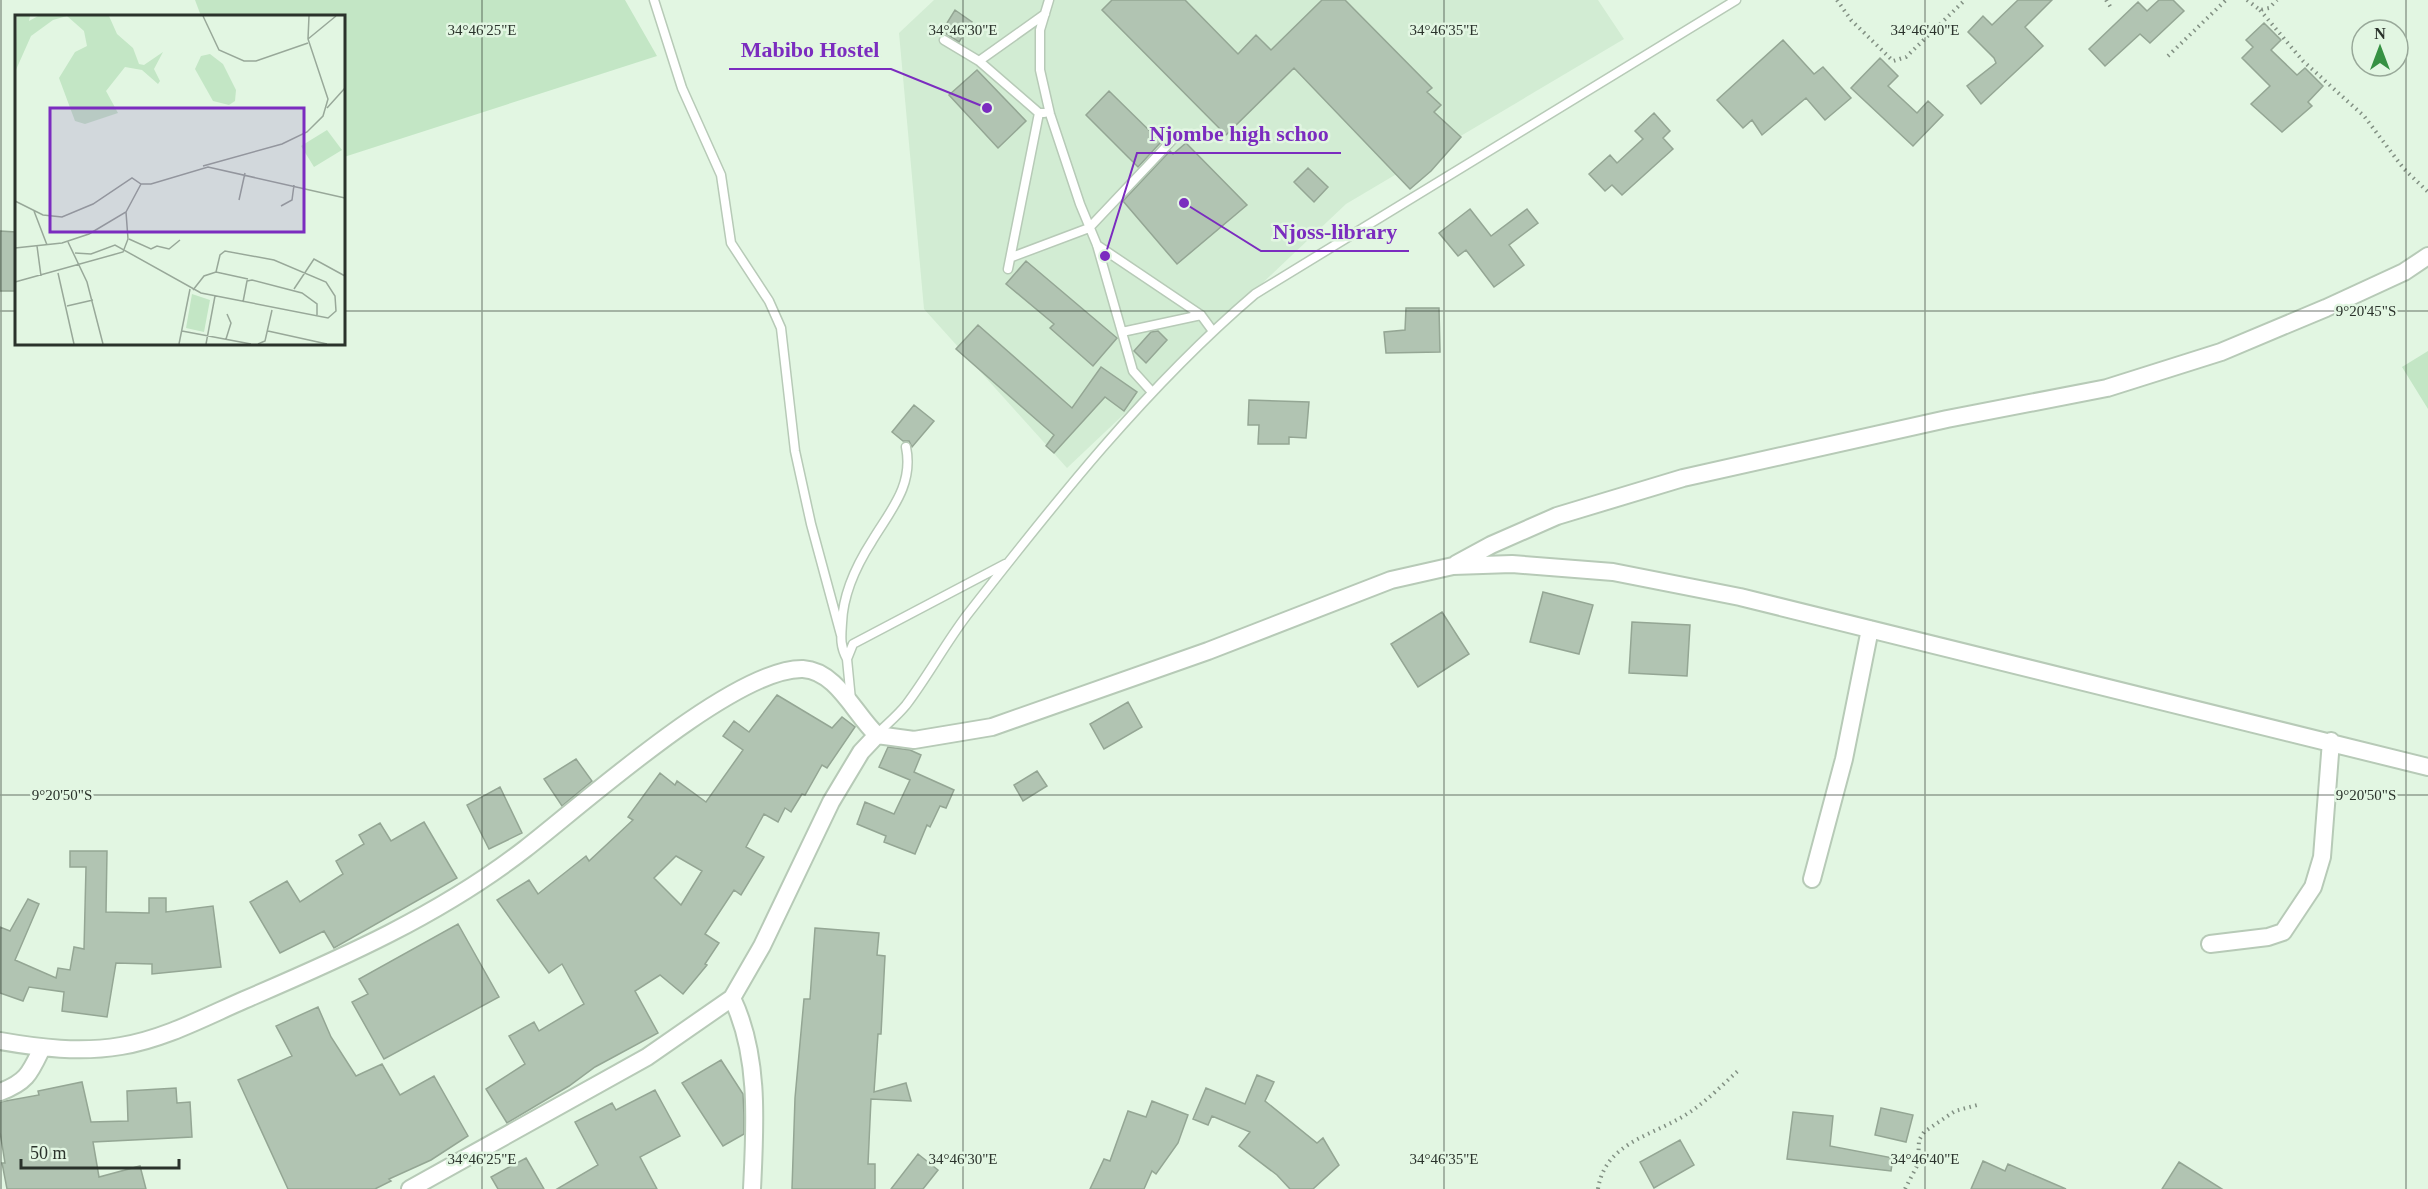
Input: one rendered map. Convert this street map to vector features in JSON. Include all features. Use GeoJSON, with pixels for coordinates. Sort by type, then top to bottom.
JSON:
{"type":"FeatureCollection","features":[{"type":"Feature","properties":{"kind":"street"},"geometry":{"type":"LineString","coordinates":[[1453,566],[1491,545],[1557,516],[1683,478],[1947,419],[2107,388],[2221,352],[2404,272],[2428,256]]}},
{"type":"Feature","properties":{"kind":"street"},"geometry":{"type":"LineString","coordinates":[[0,1041],[42,1048],[121,1046],[149,1039],[200,1020],[382,939],[414,922],[523,851],[658,745],[719,701],[784,670],[807,669],[828,680],[877,735],[914,740],[993,727],[1208,651],[1391,580],[1453,566],[1512,564],[1613,572],[1740,597],[1991,661],[2331,741],[2428,767]]}},
{"type":"Feature","properties":{"kind":"street"},"geometry":{"type":"LineString","coordinates":[[1812,879],[1844,759],[1870,629]]}},
{"type":"Feature","properties":{"kind":"street"},"geometry":{"type":"LineString","coordinates":[[410,1189],[646,1057],[732,998],[762,946],[831,802],[861,752],[877,735]]}},
{"type":"Feature","properties":{"kind":"street"},"geometry":{"type":"LineString","coordinates":[[2210,944],[2268,937],[2283,932],[2313,887],[2322,857],[2331,741]]}},
{"type":"Feature","properties":{"kind":"street"},"geometry":{"type":"LineString","coordinates":[[732,998],[748,1044],[751,1071],[754,1126],[752,1189]]}},
{"type":"Feature","properties":{"kind":"street"},"geometry":{"type":"LineString","coordinates":[[0,1092],[16,1086],[27,1078],[42,1048]]}},
{"type":"Feature","properties":{"kind":"lane"},"geometry":{"type":"LineString","coordinates":[[654,0],[682,87],[721,175],[731,243],[769,301],[781,328],[795,451],[809,515],[841,635]]}},
{"type":"Feature","properties":{"kind":"lane"},"geometry":{"type":"LineString","coordinates":[[1049,0],[1040,30],[1040,70],[1050,114],[1097,245],[1133,371],[1152,392]]}},
{"type":"Feature","properties":{"kind":"lane"},"geometry":{"type":"LineString","coordinates":[[877,735],[904,707],[966,617],[1010,562],[1152,392],[1212,330],[1255,294],[1736,0]]}},
{"type":"Feature","properties":{"kind":"lane"},"geometry":{"type":"LineString","coordinates":[[979,61],[1045,14]]}},
{"type":"Feature","properties":{"kind":"lane"},"geometry":{"type":"LineString","coordinates":[[944,40],[979,61],[1039,113],[1050,114]]}},
{"type":"Feature","properties":{"kind":"lane"},"geometry":{"type":"LineString","coordinates":[[1008,269],[1039,113]]}},
{"type":"Feature","properties":{"kind":"lane"},"geometry":{"type":"LineString","coordinates":[[1012,257],[1089,228],[1176,136]]}},
{"type":"Feature","properties":{"kind":"lane"},"geometry":{"type":"LineString","coordinates":[[1097,245],[1201,315],[1212,330]]}},
{"type":"Feature","properties":{"kind":"lane"},"geometry":{"type":"LineString","coordinates":[[1122,332],[1201,315]]}},
{"type":"Feature","properties":{"kind":"lane"},"geometry":{"type":"LineString","coordinates":[[852,706],[847,659],[841,646],[847,588],[871,541],[900,496],[906,480],[906,447]]}},
{"type":"Feature","properties":{"kind":"lane"},"geometry":{"type":"LineString","coordinates":[[847,659],[850,648],[862,637],[1010,562]]}},
{"type":"Feature","properties":{"kind":"path"},"geometry":{"type":"LineString","coordinates":[[1837,0],[1851,20],[1893,61],[1906,57],[1965,0]]}},
{"type":"Feature","properties":{"kind":"path"},"geometry":{"type":"LineString","coordinates":[[2106,0],[2112,9]]}},
{"type":"Feature","properties":{"kind":"path"},"geometry":{"type":"LineString","coordinates":[[2168,56],[2226,0]]}},
{"type":"Feature","properties":{"kind":"path"},"geometry":{"type":"LineString","coordinates":[[2247,0],[2260,10],[2302,61],[2364,116],[2404,169],[2428,192]]}},
{"type":"Feature","properties":{"kind":"path"},"geometry":{"type":"LineString","coordinates":[[2260,10],[2277,0]]}},
{"type":"Feature","properties":{"kind":"path"},"geometry":{"type":"LineString","coordinates":[[1598,1189],[1602,1174],[1618,1150],[1683,1116],[1739,1070]]}},
{"type":"Feature","properties":{"kind":"path"},"geometry":{"type":"LineString","coordinates":[[1905,1189],[1918,1164],[1919,1140],[1924,1132],[1955,1111],[1981,1104]]}},
{"type":"Feature","properties":{"kind":"shaded area"},"geometry":{"type":"Polygon","coordinates":[[[195,0],[625,0],[657,56],[345,157],[345,15],[201,15],[195,0]]]}},
{"type":"Feature","properties":{"kind":"shaded area"},"geometry":{"type":"Polygon","coordinates":[[[934,0],[1598,0],[1624,39],[1346,204],[1067,468],[924,309],[899,33],[934,0]]]}},
{"type":"Feature","properties":{"kind":"shaded area"},"geometry":{"type":"Polygon","coordinates":[[[2428,351],[2428,409],[2402,367],[2428,351]]]}},
{"type":"Feature","properties":{"kind":"building"},"geometry":{"type":"Polygon","coordinates":[[[1112,0],[1185,0],[1238,54],[1256,35],[1271,50],[1322,0],[1345,0],[1432,88],[1427,92],[1441,105],[1434,112],[1461,137],[1431,171],[1410,189],[1294,68],[1226,135],[1102,10],[1112,0]]]}},
{"type":"Feature","properties":{"kind":"building"},"geometry":{"type":"Polygon","coordinates":[[[2018,0],[2052,0],[2025,27],[2043,46],[1981,104],[1967,86],[1996,63],[1994,58],[1968,32],[1983,16],[1992,25],[2018,0]]]}},
{"type":"Feature","properties":{"kind":"building"},"geometry":{"type":"Polygon","coordinates":[[[2159,0],[2173,0],[2184,11],[2150,43],[2140,34],[2105,66],[2089,49],[2138,2],[2147,11],[2159,0]]]}},
{"type":"Feature","properties":{"kind":"building"},"geometry":{"type":"Polygon","coordinates":[[[955,10],[972,22],[959,42],[942,31],[955,10]]]}},
{"type":"Feature","properties":{"kind":"building"},"geometry":{"type":"Polygon","coordinates":[[[2264,23],[2281,40],[2271,50],[2297,75],[2305,68],[2323,86],[2308,102],[2312,106],[2282,132],[2251,104],[2270,86],[2242,58],[2253,47],[2246,40],[2264,23]]]}},
{"type":"Feature","properties":{"kind":"building"},"geometry":{"type":"Polygon","coordinates":[[[1783,40],[1814,74],[1823,67],[1851,98],[1825,120],[1806,98],[1762,135],[1752,120],[1743,128],[1717,100],[1783,40]]]}},
{"type":"Feature","properties":{"kind":"building"},"geometry":{"type":"Polygon","coordinates":[[[1880,58],[1898,76],[1888,86],[1917,113],[1928,101],[1943,115],[1913,146],[1851,88],[1880,58]]]}},
{"type":"Feature","properties":{"kind":"building"},"geometry":{"type":"Polygon","coordinates":[[[977,70],[1026,121],[998,148],[949,95],[977,70]]]}},
{"type":"Feature","properties":{"kind":"building"},"geometry":{"type":"Polygon","coordinates":[[[1109,91],[1161,142],[1138,167],[1086,115],[1109,91]]]}},
{"type":"Feature","properties":{"kind":"building"},"geometry":{"type":"Polygon","coordinates":[[[1654,113],[1670,131],[1663,138],[1673,149],[1622,195],[1612,185],[1605,191],[1589,174],[1610,155],[1617,163],[1643,139],[1635,131],[1654,113]]]}},
{"type":"Feature","properties":{"kind":"building"},"geometry":{"type":"Polygon","coordinates":[[[1186,143],[1247,205],[1177,264],[1123,201],[1170,151],[1173,154],[1186,143]]]}},
{"type":"Feature","properties":{"kind":"building"},"geometry":{"type":"Polygon","coordinates":[[[1308,168],[1328,187],[1314,202],[1294,182],[1308,168]]]}},
{"type":"Feature","properties":{"kind":"building"},"geometry":{"type":"Polygon","coordinates":[[[1470,209],[1491,236],[1527,209],[1538,223],[1509,245],[1524,265],[1494,287],[1466,250],[1458,256],[1439,233],[1470,209]]]}},
{"type":"Feature","properties":{"kind":"building"},"geometry":{"type":"Polygon","coordinates":[[[0,231],[15,232],[15,291],[0,291],[0,231]]]}},
{"type":"Feature","properties":{"kind":"building"},"geometry":{"type":"Polygon","coordinates":[[[1026,261],[1117,338],[1093,366],[1050,328],[1054,324],[1006,284],[1026,261]]]}},
{"type":"Feature","properties":{"kind":"building"},"geometry":{"type":"Polygon","coordinates":[[[1406,308],[1439,308],[1440,352],[1386,353],[1384,332],[1405,330],[1406,308]]]}},
{"type":"Feature","properties":{"kind":"building"},"geometry":{"type":"Polygon","coordinates":[[[978,325],[1072,408],[1101,367],[1137,392],[1124,411],[1105,397],[1054,453],[1046,446],[1054,435],[956,349],[978,325]]]}},
{"type":"Feature","properties":{"kind":"building"},"geometry":{"type":"Polygon","coordinates":[[[1158,331],[1167,340],[1146,363],[1134,351],[1151,332],[1158,331]]]}},
{"type":"Feature","properties":{"kind":"building"},"geometry":{"type":"Polygon","coordinates":[[[1249,400],[1309,402],[1306,438],[1289,437],[1289,444],[1258,444],[1259,425],[1248,425],[1249,400]]]}},
{"type":"Feature","properties":{"kind":"building"},"geometry":{"type":"Polygon","coordinates":[[[914,405],[934,421],[912,447],[909,441],[903,441],[892,432],[914,405]]]}},
{"type":"Feature","properties":{"kind":"building"},"geometry":{"type":"Polygon","coordinates":[[[1543,592],[1593,605],[1579,654],[1530,642],[1543,592]]]}},
{"type":"Feature","properties":{"kind":"building"},"geometry":{"type":"Polygon","coordinates":[[[1442,612],[1469,654],[1418,687],[1391,644],[1442,612]]]}},
{"type":"Feature","properties":{"kind":"building"},"geometry":{"type":"Polygon","coordinates":[[[1632,622],[1690,625],[1687,676],[1629,673],[1632,622]]]}},
{"type":"Feature","properties":{"kind":"building"},"geometry":{"type":"Polygon","coordinates":[[[777,695],[832,728],[842,717],[855,727],[827,768],[822,765],[805,795],[802,794],[791,812],[785,808],[778,822],[764,814],[746,847],[764,857],[741,895],[734,890],[705,934],[719,943],[705,964],[707,965],[683,994],[660,975],[635,991],[658,1033],[595,1067],[569,1086],[507,1123],[486,1089],[525,1064],[509,1036],[534,1022],[539,1031],[584,1004],[562,964],[549,973],[497,900],[529,880],[538,894],[586,856],[589,861],[633,820],[628,817],[660,773],[675,785],[677,781],[706,802],[743,750],[723,736],[734,721],[749,732],[777,695]],[[676,856],[654,878],[681,905],[702,871],[676,856]]]}},
{"type":"Feature","properties":{"kind":"building"},"geometry":{"type":"Polygon","coordinates":[[[1128,702],[1142,727],[1104,749],[1090,724],[1128,702]]]}},
{"type":"Feature","properties":{"kind":"building"},"geometry":{"type":"Polygon","coordinates":[[[888,747],[910,750],[921,755],[914,772],[954,790],[946,808],[940,806],[930,827],[927,825],[915,854],[884,842],[886,836],[857,824],[865,802],[894,814],[910,780],[879,767],[888,747]]]}},
{"type":"Feature","properties":{"kind":"building"},"geometry":{"type":"Polygon","coordinates":[[[576,759],[592,781],[562,806],[544,779],[576,759]]]}},
{"type":"Feature","properties":{"kind":"building"},"geometry":{"type":"Polygon","coordinates":[[[1037,771],[1047,786],[1023,801],[1014,785],[1037,771]]]}},
{"type":"Feature","properties":{"kind":"building"},"geometry":{"type":"Polygon","coordinates":[[[500,787],[522,833],[489,849],[467,805],[500,787]]]}},
{"type":"Feature","properties":{"kind":"building"},"geometry":{"type":"Polygon","coordinates":[[[424,822],[457,878],[334,948],[324,931],[280,953],[250,902],[287,881],[300,902],[343,874],[336,861],[364,844],[359,835],[380,823],[391,841],[424,822]]]}},
{"type":"Feature","properties":{"kind":"building"},"geometry":{"type":"Polygon","coordinates":[[[70,851],[107,851],[106,912],[149,913],[149,898],[166,898],[166,912],[213,906],[221,967],[152,974],[152,964],[116,963],[107,1017],[62,1011],[64,992],[29,987],[23,1001],[0,993],[0,927],[10,931],[28,899],[39,904],[15,960],[56,978],[58,968],[70,970],[74,947],[84,949],[86,867],[70,867],[70,851]]]}},
{"type":"Feature","properties":{"kind":"building"},"geometry":{"type":"Polygon","coordinates":[[[458,924],[499,997],[384,1059],[352,1002],[368,994],[359,979],[458,924]]]}},
{"type":"Feature","properties":{"kind":"building"},"geometry":{"type":"Polygon","coordinates":[[[815,928],[879,933],[877,955],[885,956],[881,1034],[878,1034],[874,1092],[906,1083],[911,1101],[871,1099],[868,1164],[875,1164],[875,1189],[792,1189],[795,1098],[804,999],[810,999],[815,928]]]}},
{"type":"Feature","properties":{"kind":"building"},"geometry":{"type":"Polygon","coordinates":[[[318,1007],[331,1037],[356,1076],[382,1064],[400,1095],[434,1076],[468,1136],[431,1160],[389,1179],[391,1181],[375,1189],[288,1189],[238,1080],[292,1056],[276,1026],[318,1007]]]}},
{"type":"Feature","properties":{"kind":"building"},"geometry":{"type":"Polygon","coordinates":[[[721,1060],[743,1094],[744,1116],[744,1134],[723,1146],[682,1083],[721,1060]]]}},
{"type":"Feature","properties":{"kind":"building"},"geometry":{"type":"Polygon","coordinates":[[[1257,1075],[1274,1082],[1265,1101],[1317,1143],[1323,1138],[1339,1165],[1313,1189],[1290,1189],[1277,1175],[1239,1146],[1250,1132],[1212,1116],[1208,1125],[1193,1119],[1206,1088],[1245,1104],[1257,1075]]]}},
{"type":"Feature","properties":{"kind":"building"},"geometry":{"type":"Polygon","coordinates":[[[82,1082],[91,1122],[128,1121],[127,1091],[176,1088],[177,1103],[190,1102],[192,1137],[93,1142],[99,1177],[140,1166],[146,1189],[7,1189],[2,1163],[5,1163],[0,1132],[0,1102],[39,1095],[38,1091],[82,1082]]]}},
{"type":"Feature","properties":{"kind":"building"},"geometry":{"type":"Polygon","coordinates":[[[655,1090],[680,1136],[640,1157],[657,1189],[557,1189],[598,1165],[575,1122],[612,1103],[616,1110],[655,1090]]]}},
{"type":"Feature","properties":{"kind":"building"},"geometry":{"type":"Polygon","coordinates":[[[1152,1101],[1188,1115],[1178,1143],[1156,1174],[1152,1171],[1144,1189],[1090,1189],[1104,1159],[1110,1161],[1128,1111],[1146,1117],[1152,1101]]]}},
{"type":"Feature","properties":{"kind":"building"},"geometry":{"type":"Polygon","coordinates":[[[1881,1108],[1913,1115],[1906,1142],[1875,1135],[1881,1108]]]}},
{"type":"Feature","properties":{"kind":"building"},"geometry":{"type":"Polygon","coordinates":[[[1793,1112],[1833,1116],[1830,1146],[1893,1158],[1891,1171],[1787,1159],[1793,1112]]]}},
{"type":"Feature","properties":{"kind":"building"},"geometry":{"type":"Polygon","coordinates":[[[1680,1140],[1694,1165],[1654,1188],[1640,1162],[1680,1140]]]}},
{"type":"Feature","properties":{"kind":"building"},"geometry":{"type":"Polygon","coordinates":[[[918,1154],[938,1170],[923,1189],[891,1189],[918,1154]]]}},
{"type":"Feature","properties":{"kind":"building"},"geometry":{"type":"Polygon","coordinates":[[[526,1158],[544,1189],[498,1189],[491,1177],[526,1158]]]}},
{"type":"Feature","properties":{"kind":"building"},"geometry":{"type":"Polygon","coordinates":[[[1983,1161],[2005,1171],[2008,1164],[2066,1189],[1971,1189],[1983,1161]]]}},
{"type":"Feature","properties":{"kind":"building"},"geometry":{"type":"Polygon","coordinates":[[[2179,1162],[2222,1189],[2162,1189],[2179,1162]]]}},
{"type":"Feature","properties":{"kind":"place","name":"Mabibo Hostel"},"geometry":{"type":"Point","coordinates":[987,108]}},
{"type":"Feature","properties":{"kind":"place","name":"Njoss-library"},"geometry":{"type":"Point","coordinates":[1184,203]}},
{"type":"Feature","properties":{"kind":"place","name":"Njombe high schoo"},"geometry":{"type":"Point","coordinates":[1105,256]}}]}
